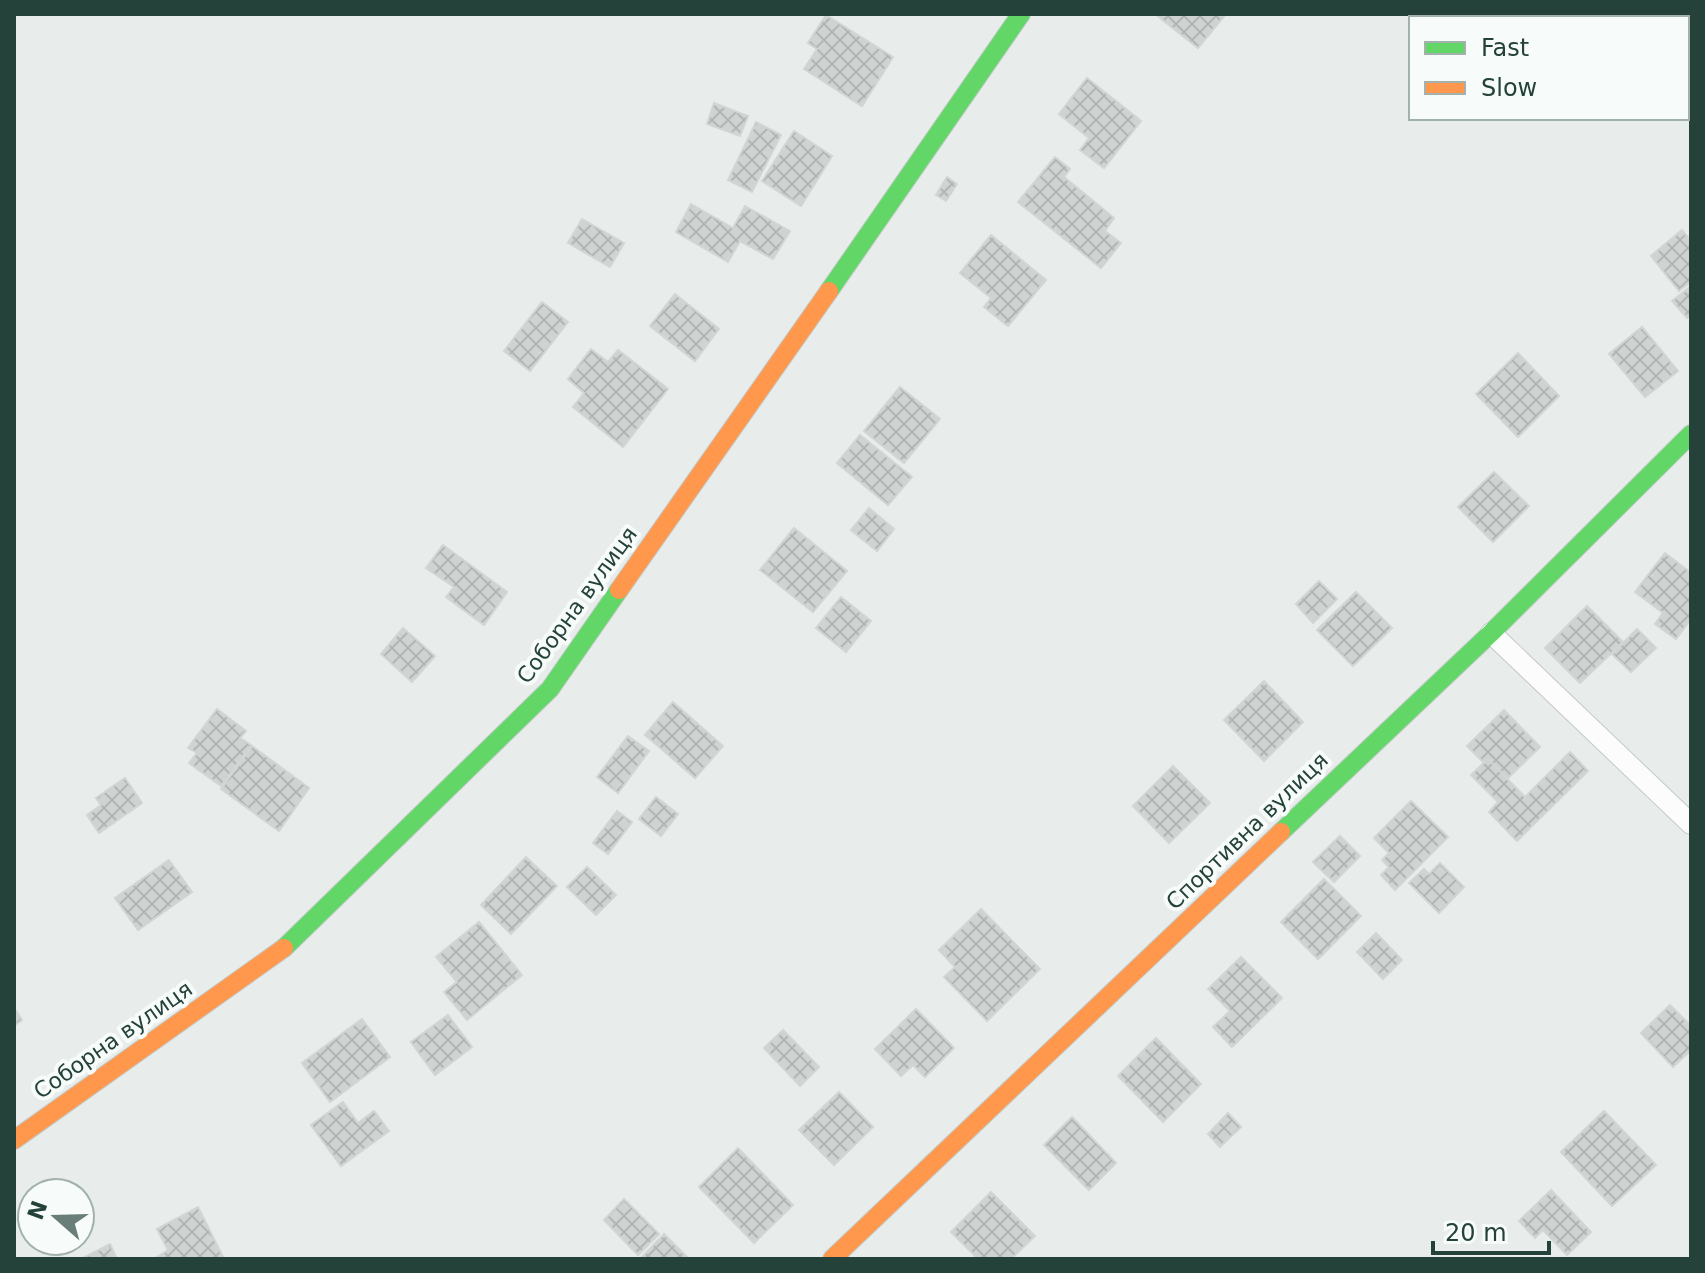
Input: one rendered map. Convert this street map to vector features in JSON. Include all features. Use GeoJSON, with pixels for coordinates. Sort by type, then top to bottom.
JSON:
{"type":"FeatureCollection","features":[{"type":"Feature","properties":{"kind":"street","name":"Соборна вулиця"},"geometry":{"type":"LineString","coordinates":[[14,1140],[282,950],[550,689],[1021,14]]}},
{"type":"Feature","properties":{"kind":"street","name":"Спортивна вулиця"},"geometry":{"type":"LineString","coordinates":[[832,1259],[1491,633],[1691,434]]}},
{"type":"Feature","properties":{"kind":"lane"},"geometry":{"type":"LineString","coordinates":[[1491,633],[1691,824]]}},
{"type":"Feature","properties":{"kind":"building"},"geometry":{"type":"Polygon","coordinates":[[[1155,14],[1226,14],[1198,48],[1155,14]]]}},
{"type":"Feature","properties":{"kind":"building"},"geometry":{"type":"Polygon","coordinates":[[[826,15],[893,57],[862,106],[804,69],[817,49],[808,43],[826,15]]]}},
{"type":"Feature","properties":{"kind":"building"},"geometry":{"type":"Polygon","coordinates":[[[1087,78],[1141,121],[1104,168],[1080,150],[1089,138],[1059,114],[1087,78]]]}},
{"type":"Feature","properties":{"kind":"building"},"geometry":{"type":"Polygon","coordinates":[[[714,103],[748,116],[740,136],[707,124],[714,103]]]}},
{"type":"Feature","properties":{"kind":"building"},"geometry":{"type":"Polygon","coordinates":[[[756,122],[781,135],[752,192],[728,180],[756,122]]]}},
{"type":"Feature","properties":{"kind":"building"},"geometry":{"type":"Polygon","coordinates":[[[794,131],[832,156],[801,206],[762,181],[794,131]]]}},
{"type":"Feature","properties":{"kind":"building"},"geometry":{"type":"Polygon","coordinates":[[[1055,157],[1070,169],[1064,177],[1114,218],[1105,231],[1121,243],[1101,268],[1018,202],[1055,157]]]}},
{"type":"Feature","properties":{"kind":"building"},"geometry":{"type":"Polygon","coordinates":[[[947,177],[957,184],[946,201],[936,195],[947,177]]]}},
{"type":"Feature","properties":{"kind":"building"},"geometry":{"type":"Polygon","coordinates":[[[691,204],[733,228],[745,206],[790,231],[773,259],[740,241],[728,262],[676,232],[691,204]]]}},
{"type":"Feature","properties":{"kind":"building"},"geometry":{"type":"Polygon","coordinates":[[[582,219],[624,243],[610,267],[568,243],[582,219]]]}},
{"type":"Feature","properties":{"kind":"building"},"geometry":{"type":"Polygon","coordinates":[[[1682,230],[1691,241],[1691,281],[1679,291],[1651,256],[1682,230]]]}},
{"type":"Feature","properties":{"kind":"building"},"geometry":{"type":"Polygon","coordinates":[[[991,235],[1046,280],[1008,326],[984,307],[991,298],[960,273],[991,235]]]}},
{"type":"Feature","properties":{"kind":"building"},"geometry":{"type":"Polygon","coordinates":[[[1691,286],[1691,314],[1687,318],[1672,301],[1691,286]]]}},
{"type":"Feature","properties":{"kind":"building"},"geometry":{"type":"Polygon","coordinates":[[[675,294],[719,329],[695,361],[650,326],[675,294]]]}},
{"type":"Feature","properties":{"kind":"building"},"geometry":{"type":"Polygon","coordinates":[[[542,302],[568,322],[530,371],[504,351],[542,302]]]}},
{"type":"Feature","properties":{"kind":"building"},"geometry":{"type":"Polygon","coordinates":[[[1642,327],[1678,371],[1645,397],[1609,354],[1642,327]]]}},
{"type":"Feature","properties":{"kind":"building"},"geometry":{"type":"Polygon","coordinates":[[[591,349],[608,362],[618,350],[668,389],[623,447],[573,407],[584,393],[568,379],[591,349]]]}},
{"type":"Feature","properties":{"kind":"building"},"geometry":{"type":"Polygon","coordinates":[[[1518,353],[1559,396],[1518,437],[1476,394],[1518,353]]]}},
{"type":"Feature","properties":{"kind":"building"},"geometry":{"type":"Polygon","coordinates":[[[900,387],[940,419],[904,463],[864,431],[900,387]]]}},
{"type":"Feature","properties":{"kind":"building"},"geometry":{"type":"Polygon","coordinates":[[[860,435],[912,477],[888,505],[837,463],[860,435]]]}},
{"type":"Feature","properties":{"kind":"building"},"geometry":{"type":"Polygon","coordinates":[[[1494,472],[1529,506],[1493,542],[1458,507],[1494,472]]]}},
{"type":"Feature","properties":{"kind":"building"},"geometry":{"type":"Polygon","coordinates":[[[869,508],[894,529],[877,551],[851,530],[869,508]]]}},
{"type":"Feature","properties":{"kind":"building"},"geometry":{"type":"Polygon","coordinates":[[[794,528],[847,571],[813,612],[760,570],[794,528]]]}},
{"type":"Feature","properties":{"kind":"building"},"geometry":{"type":"Polygon","coordinates":[[[443,545],[507,592],[484,625],[446,597],[454,587],[426,568],[443,545]]]}},
{"type":"Feature","properties":{"kind":"building"},"geometry":{"type":"Polygon","coordinates":[[[1665,553],[1691,573],[1691,619],[1676,639],[1655,624],[1663,613],[1635,592],[1665,553]]]}},
{"type":"Feature","properties":{"kind":"building"},"geometry":{"type":"Polygon","coordinates":[[[1319,581],[1337,599],[1313,623],[1296,604],[1319,581]]]}},
{"type":"Feature","properties":{"kind":"building"},"geometry":{"type":"Polygon","coordinates":[[[1356,592],[1392,628],[1353,666],[1317,630],[1356,592]]]}},
{"type":"Feature","properties":{"kind":"building"},"geometry":{"type":"Polygon","coordinates":[[[841,597],[871,621],[846,652],[816,628],[841,597]]]}},
{"type":"Feature","properties":{"kind":"building"},"geometry":{"type":"Polygon","coordinates":[[[1587,606],[1623,642],[1580,683],[1545,648],[1587,606]]]}},
{"type":"Feature","properties":{"kind":"building"},"geometry":{"type":"Polygon","coordinates":[[[403,628],[435,656],[412,682],[381,654],[403,628]]]}},
{"type":"Feature","properties":{"kind":"building"},"geometry":{"type":"Polygon","coordinates":[[[1637,629],[1656,648],[1631,672],[1612,654],[1637,629]]]}},
{"type":"Feature","properties":{"kind":"building"},"geometry":{"type":"Polygon","coordinates":[[[1264,681],[1303,722],[1264,761],[1224,720],[1264,681]]]}},
{"type":"Feature","properties":{"kind":"building"},"geometry":{"type":"Polygon","coordinates":[[[673,702],[723,746],[695,778],[645,735],[673,702]]]}},
{"type":"Feature","properties":{"kind":"building"},"geometry":{"type":"Polygon","coordinates":[[[217,709],[246,731],[240,738],[251,745],[221,786],[189,763],[197,753],[188,748],[217,709]]]}},
{"type":"Feature","properties":{"kind":"building"},"geometry":{"type":"Polygon","coordinates":[[[1504,710],[1540,747],[1507,779],[1488,759],[1484,763],[1467,746],[1504,710]]]}},
{"type":"Feature","properties":{"kind":"building"},"geometry":{"type":"Polygon","coordinates":[[[628,736],[649,751],[618,793],[597,777],[628,736]]]}},
{"type":"Feature","properties":{"kind":"building"},"geometry":{"type":"Polygon","coordinates":[[[252,746],[309,788],[279,831],[221,789],[252,746]]]}},
{"type":"Feature","properties":{"kind":"building"},"geometry":{"type":"Polygon","coordinates":[[[1570,752],[1588,771],[1517,841],[1489,812],[1498,802],[1471,775],[1488,759],[1525,797],[1570,752]]]}},
{"type":"Feature","properties":{"kind":"building"},"geometry":{"type":"Polygon","coordinates":[[[1173,766],[1210,803],[1169,843],[1133,806],[1173,766]]]}},
{"type":"Feature","properties":{"kind":"building"},"geometry":{"type":"Polygon","coordinates":[[[125,778],[142,803],[99,833],[87,815],[101,805],[96,798],[125,778]]]}},
{"type":"Feature","properties":{"kind":"building"},"geometry":{"type":"Polygon","coordinates":[[[656,797],[678,814],[661,836],[639,819],[656,797]]]}},
{"type":"Feature","properties":{"kind":"building"},"geometry":{"type":"Polygon","coordinates":[[[1411,801],[1448,837],[1395,890],[1381,875],[1389,867],[1382,860],[1389,853],[1374,838],[1411,801]]]}},
{"type":"Feature","properties":{"kind":"building"},"geometry":{"type":"Polygon","coordinates":[[[617,811],[632,822],[608,854],[593,843],[617,811]]]}},
{"type":"Feature","properties":{"kind":"building"},"geometry":{"type":"Polygon","coordinates":[[[1340,836],[1360,856],[1334,882],[1313,862],[1340,836]]]}},
{"type":"Feature","properties":{"kind":"building"},"geometry":{"type":"Polygon","coordinates":[[[526,857],[557,886],[511,934],[481,905],[526,857]]]}},
{"type":"Feature","properties":{"kind":"building"},"geometry":{"type":"Polygon","coordinates":[[[169,860],[192,892],[138,930],[115,898],[169,860]]]}},
{"type":"Feature","properties":{"kind":"building"},"geometry":{"type":"Polygon","coordinates":[[[1440,863],[1464,887],[1439,913],[1409,883],[1424,869],[1429,874],[1440,863]]]}},
{"type":"Feature","properties":{"kind":"building"},"geometry":{"type":"Polygon","coordinates":[[[587,867],[616,895],[596,915],[567,887],[587,867]]]}},
{"type":"Feature","properties":{"kind":"building"},"geometry":{"type":"Polygon","coordinates":[[[1324,879],[1361,916],[1318,959],[1281,922],[1324,879]]]}},
{"type":"Feature","properties":{"kind":"building"},"geometry":{"type":"Polygon","coordinates":[[[981,909],[1040,969],[987,1021],[944,977],[955,967],[939,950],[981,909]]]}},
{"type":"Feature","properties":{"kind":"building"},"geometry":{"type":"Polygon","coordinates":[[[479,922],[522,975],[467,1020],[444,992],[457,982],[436,957],[479,922]]]}},
{"type":"Feature","properties":{"kind":"building"},"geometry":{"type":"Polygon","coordinates":[[[1376,933],[1402,960],[1383,979],[1357,952],[1376,933]]]}},
{"type":"Feature","properties":{"kind":"building"},"geometry":{"type":"Polygon","coordinates":[[[1241,957],[1282,998],[1232,1047],[1213,1027],[1230,1011],[1208,989],[1241,957]]]}},
{"type":"Feature","properties":{"kind":"building"},"geometry":{"type":"Polygon","coordinates":[[[1670,1005],[1691,1026],[1691,1050],[1673,1067],[1641,1033],[1670,1005]]]}},
{"type":"Feature","properties":{"kind":"building"},"geometry":{"type":"Polygon","coordinates":[[[14,1008],[22,1020],[14,1026],[14,1008]]]}},
{"type":"Feature","properties":{"kind":"building"},"geometry":{"type":"Polygon","coordinates":[[[916,1009],[954,1048],[925,1077],[913,1065],[901,1076],[875,1049],[916,1009]]]}},
{"type":"Feature","properties":{"kind":"building"},"geometry":{"type":"Polygon","coordinates":[[[448,1015],[472,1047],[435,1075],[411,1042],[448,1015]]]}},
{"type":"Feature","properties":{"kind":"building"},"geometry":{"type":"Polygon","coordinates":[[[362,1019],[390,1057],[330,1102],[302,1063],[362,1019]]]}},
{"type":"Feature","properties":{"kind":"building"},"geometry":{"type":"Polygon","coordinates":[[[783,1030],[819,1067],[800,1086],[764,1048],[783,1030]]]}},
{"type":"Feature","properties":{"kind":"building"},"geometry":{"type":"Polygon","coordinates":[[[1156,1038],[1201,1084],[1163,1122],[1118,1076],[1156,1038]]]}},
{"type":"Feature","properties":{"kind":"building"},"geometry":{"type":"Polygon","coordinates":[[[839,1092],[873,1127],[834,1165],[799,1130],[839,1092]]]}},
{"type":"Feature","properties":{"kind":"building"},"geometry":{"type":"Polygon","coordinates":[[[343,1102],[358,1123],[374,1111],[389,1131],[341,1166],[311,1125],[343,1102]]]}},
{"type":"Feature","properties":{"kind":"building"},"geometry":{"type":"Polygon","coordinates":[[[1604,1111],[1656,1165],[1612,1206],[1561,1152],[1604,1111]]]}},
{"type":"Feature","properties":{"kind":"building"},"geometry":{"type":"Polygon","coordinates":[[[1228,1113],[1241,1127],[1220,1147],[1208,1134],[1228,1113]]]}},
{"type":"Feature","properties":{"kind":"building"},"geometry":{"type":"Polygon","coordinates":[[[1072,1117],[1116,1163],[1089,1190],[1044,1145],[1072,1117]]]}},
{"type":"Feature","properties":{"kind":"building"},"geometry":{"type":"Polygon","coordinates":[[[738,1148],[793,1205],[754,1243],[699,1187],[738,1148]]]}},
{"type":"Feature","properties":{"kind":"building"},"geometry":{"type":"Polygon","coordinates":[[[1551,1190],[1591,1232],[1567,1255],[1543,1230],[1535,1238],[1519,1221],[1551,1190]]]}},
{"type":"Feature","properties":{"kind":"building"},"geometry":{"type":"Polygon","coordinates":[[[991,1192],[1035,1236],[1011,1259],[978,1259],[951,1232],[991,1192]]]}},
{"type":"Feature","properties":{"kind":"building"},"geometry":{"type":"Polygon","coordinates":[[[624,1199],[659,1234],[638,1255],[604,1220],[624,1199]]]}},
{"type":"Feature","properties":{"kind":"building"},"geometry":{"type":"Polygon","coordinates":[[[198,1207],[224,1259],[154,1259],[168,1250],[157,1229],[198,1207]]]}},
{"type":"Feature","properties":{"kind":"building"},"geometry":{"type":"Polygon","coordinates":[[[664,1234],[689,1259],[640,1259],[664,1234]]]}},
{"type":"Feature","properties":{"kind":"building"},"geometry":{"type":"Polygon","coordinates":[[[110,1244],[117,1259],[81,1259],[96,1257],[96,1251],[110,1244]]]}},
{"type":"Feature","properties":{"kind":"traffic: fast"},"geometry":{"type":"LineString","coordinates":[[829,291],[1021,14]]}},
{"type":"Feature","properties":{"kind":"traffic: fast"},"geometry":{"type":"LineString","coordinates":[[1281,832],[1491,633],[1691,434]]}},
{"type":"Feature","properties":{"kind":"traffic: fast"},"geometry":{"type":"LineString","coordinates":[[284,948],[550,689],[619,590]]}},
{"type":"Feature","properties":{"kind":"traffic: slow"},"geometry":{"type":"LineString","coordinates":[[619,590],[829,291]]}},
{"type":"Feature","properties":{"kind":"traffic: slow"},"geometry":{"type":"LineString","coordinates":[[832,1259],[1281,832]]}},
{"type":"Feature","properties":{"kind":"traffic: slow"},"geometry":{"type":"LineString","coordinates":[[14,1140],[284,948]]}}]}
